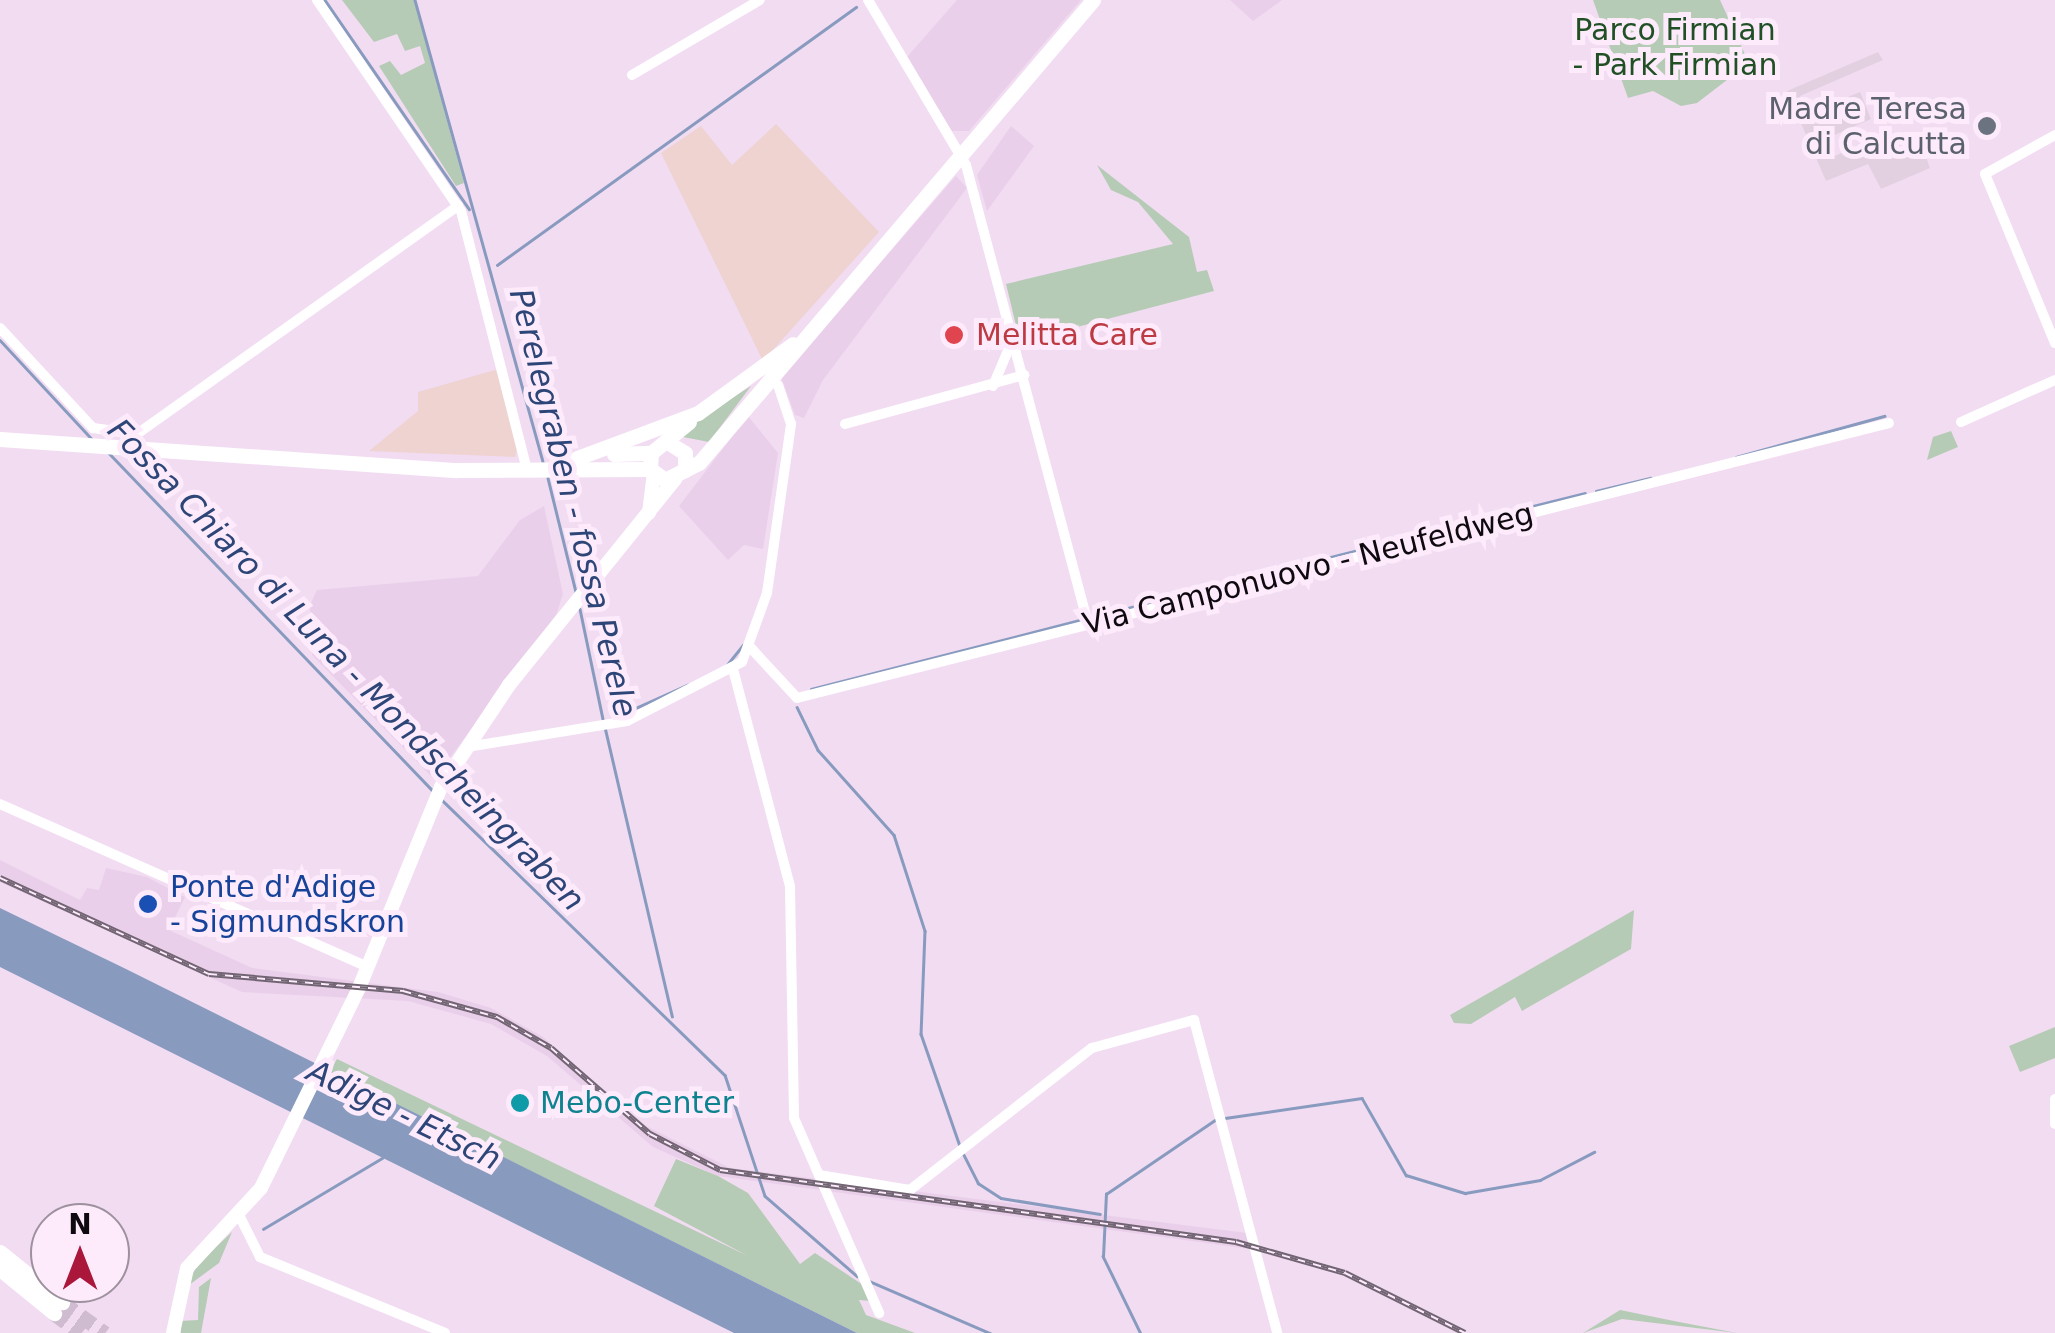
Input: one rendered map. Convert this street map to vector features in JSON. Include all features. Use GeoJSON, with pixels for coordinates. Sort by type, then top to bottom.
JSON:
{"type":"FeatureCollection","features":[{"type":"Feature","properties":{"kind":"main road"},"geometry":{"type":"LineString","coordinates":[[172,1333],[188,1268],[240,1216],[290,1126],[368,967],[434,804],[468,747],[680,475],[1093,0]]}},
{"type":"Feature","properties":{"kind":"main road"},"geometry":{"type":"LineString","coordinates":[[646,522],[652,465],[669,443],[698,413],[803,336]]}},
{"type":"Feature","properties":{"kind":"main road"},"geometry":{"type":"LineString","coordinates":[[550,465],[698,413]]}},
{"type":"Feature","properties":{"kind":"main road"},"geometry":{"type":"LineString","coordinates":[[0,439],[457,470],[652,465],[680,475]]}},
{"type":"Feature","properties":{"kind":"main road"},"geometry":{"type":"LineString","coordinates":[[669,443],[685,453],[680,475]]}},
{"type":"Feature","properties":{"kind":"main road"},"geometry":{"type":"LineString","coordinates":[[0,1252],[58,1307],[0,1269]]}},
{"type":"Feature","properties":{"kind":"street"},"geometry":{"type":"LineString","coordinates":[[317,0],[458,206],[550,465]]}},
{"type":"Feature","properties":{"kind":"street"},"geometry":{"type":"LineString","coordinates":[[632,75],[760,0]]}},
{"type":"Feature","properties":{"kind":"street"},"geometry":{"type":"LineString","coordinates":[[868,0],[961,156],[1024,375],[1087,620]]}},
{"type":"Feature","properties":{"kind":"street"},"geometry":{"type":"LineString","coordinates":[[2055,135],[1985,174],[2055,343]]}},
{"type":"Feature","properties":{"kind":"street"},"geometry":{"type":"LineString","coordinates":[[0,328],[92,428],[137,434],[458,206]]}},
{"type":"Feature","properties":{"kind":"street"},"geometry":{"type":"LineString","coordinates":[[994,386],[1012,341]]}},
{"type":"Feature","properties":{"kind":"street"},"geometry":{"type":"LineString","coordinates":[[845,424],[1024,375]]}},
{"type":"Feature","properties":{"kind":"street"},"geometry":{"type":"LineString","coordinates":[[1961,422],[2055,380]]}},
{"type":"Feature","properties":{"kind":"street"},"geometry":{"type":"LineString","coordinates":[[468,747],[604,727],[732,669],[750,647],[767,593],[791,424],[778,385]]}},
{"type":"Feature","properties":{"kind":"street","name":"Via Camponuovo - Neufeldweg"},"geometry":{"type":"LineString","coordinates":[[750,647],[797,698],[1087,620],[1888,424]]}},
{"type":"Feature","properties":{"kind":"street"},"geometry":{"type":"LineString","coordinates":[[732,669],[783,843],[798,955],[791,1098],[819,1176],[868,1270],[880,1312]]}},
{"type":"Feature","properties":{"kind":"street"},"geometry":{"type":"LineString","coordinates":[[0,804],[368,967]]}},
{"type":"Feature","properties":{"kind":"street"},"geometry":{"type":"LineString","coordinates":[[819,1176],[910,1190],[1092,1048],[1194,1020],[1277,1333]]}},
{"type":"Feature","properties":{"kind":"street"},"geometry":{"type":"LineString","coordinates":[[2055,1099],[2055,1124]]}},
{"type":"Feature","properties":{"kind":"street"},"geometry":{"type":"LineString","coordinates":[[240,1216],[260,1257],[445,1333]]}},
{"type":"Feature","properties":{"kind":"shaded area"},"geometry":{"type":"Polygon","coordinates":[[[957,0],[1081,0],[969,131],[952,131],[907,57],[957,0]]]}},
{"type":"Feature","properties":{"kind":"shaded area"},"geometry":{"type":"Polygon","coordinates":[[[1230,0],[1282,0],[1253,21],[1230,0]]]}},
{"type":"Feature","properties":{"kind":"shaded area"},"geometry":{"type":"Polygon","coordinates":[[[1878,52],[1883,60],[1800,96],[1807,114],[1860,92],[1871,119],[1821,141],[1828,159],[1888,133],[1899,156],[1922,146],[1930,168],[1881,189],[1868,164],[1826,181],[1787,91],[1878,52]]]}},
{"type":"Feature","properties":{"kind":"shaded area"},"geometry":{"type":"Polygon","coordinates":[[[776,124],[879,232],[763,361],[661,153],[701,126],[732,165],[776,124]]]}},
{"type":"Feature","properties":{"kind":"shaded area"},"geometry":{"type":"Polygon","coordinates":[[[1011,126],[1034,146],[987,211],[977,175],[1011,126]]]}},
{"type":"Feature","properties":{"kind":"shaded area"},"geometry":{"type":"Polygon","coordinates":[[[956,176],[967,188],[823,380],[804,418],[795,415],[781,377],[956,176]]]}},
{"type":"Feature","properties":{"kind":"shaded area"},"geometry":{"type":"Polygon","coordinates":[[[502,368],[521,433],[515,457],[369,451],[418,411],[418,392],[502,368]]]}},
{"type":"Feature","properties":{"kind":"shaded area"},"geometry":{"type":"Polygon","coordinates":[[[748,416],[778,453],[763,549],[744,545],[728,560],[679,506],[748,416]]]}},
{"type":"Feature","properties":{"kind":"shaded area"},"geometry":{"type":"Polygon","coordinates":[[[544,506],[563,594],[556,615],[434,779],[312,655],[310,605],[317,590],[478,576],[520,520],[544,506]]]}},
{"type":"Feature","properties":{"kind":"shaded area"},"geometry":{"type":"Polygon","coordinates":[[[0,860],[80,900],[87,888],[99,890],[106,868],[147,877],[185,897],[169,930],[252,968],[438,992],[491,1008],[543,1037],[646,1126],[730,1168],[1247,1233],[1250,1249],[718,1176],[653,1147],[547,1056],[491,1024],[408,1001],[242,992],[0,882],[0,860]]]}},
{"type":"Feature","properties":{"kind":"green space"},"geometry":{"type":"Polygon","coordinates":[[[342,0],[414,0],[464,183],[456,186],[379,66],[390,61],[401,75],[425,63],[420,46],[405,51],[397,34],[374,42],[342,0]]]}},
{"type":"Feature","properties":{"kind":"green space","name":"Parco Firmian - Park Firmian"},"geometry":{"type":"Polygon","coordinates":[[[1593,0],[1720,0],[1749,63],[1697,103],[1681,106],[1653,91],[1628,98],[1593,0]]]}},
{"type":"Feature","properties":{"kind":"green space"},"geometry":{"type":"Polygon","coordinates":[[[1097,165],[1189,237],[1197,272],[1207,270],[1214,291],[1020,342],[1006,284],[1173,244],[1138,202],[1111,190],[1097,165]]]}},
{"type":"Feature","properties":{"kind":"green space"},"geometry":{"type":"Polygon","coordinates":[[[751,386],[709,442],[678,436],[696,421],[751,386]]]}},
{"type":"Feature","properties":{"kind":"green space"},"geometry":{"type":"Polygon","coordinates":[[[1951,431],[1958,447],[1927,460],[1933,437],[1951,431]]]}},
{"type":"Feature","properties":{"kind":"green space"},"geometry":{"type":"Polygon","coordinates":[[[1634,910],[1631,949],[1522,1011],[1515,997],[1471,1024],[1454,1023],[1450,1015],[1634,910]]]}},
{"type":"Feature","properties":{"kind":"green space"},"geometry":{"type":"Polygon","coordinates":[[[2055,1027],[2055,1058],[2020,1072],[2009,1046],[2055,1027]]]}},
{"type":"Feature","properties":{"kind":"green space"},"geometry":{"type":"Polygon","coordinates":[[[337,1059],[748,1256],[654,1206],[676,1159],[718,1176],[748,1193],[800,1264],[815,1253],[872,1291],[871,1301],[859,1300],[866,1315],[915,1333],[857,1333],[330,1071],[337,1059]]]}},
{"type":"Feature","properties":{"kind":"green space"},"geometry":{"type":"Polygon","coordinates":[[[232,1232],[219,1263],[185,1288],[198,1264],[232,1232]]]}},
{"type":"Feature","properties":{"kind":"green space"},"geometry":{"type":"Polygon","coordinates":[[[211,1278],[201,1333],[181,1333],[180,1321],[198,1320],[199,1287],[211,1278]]]}},
{"type":"Feature","properties":{"kind":"green space"},"geometry":{"type":"Polygon","coordinates":[[[1620,1310],[1737,1333],[1622,1319],[1583,1333],[1620,1310]]]}},
{"type":"Feature","properties":{"kind":"water","name":"Adige - Etsch"},"geometry":{"type":"Polygon","coordinates":[[[0,908],[857,1333],[734,1333],[0,967],[0,908]]]}},
{"type":"Feature","properties":{"kind":"waterway"},"geometry":{"type":"LineString","coordinates":[[325,0],[469,209]]}},
{"type":"Feature","properties":{"kind":"waterway","name":"Perelegraben - fossa Perele"},"geometry":{"type":"LineString","coordinates":[[415,0],[543,461]]}},
{"type":"Feature","properties":{"kind":"waterway"},"geometry":{"type":"LineString","coordinates":[[497,265],[856,7]]}},
{"type":"Feature","properties":{"kind":"waterway","name":"Fossa Chiaro di Luna - Mondscheingraben"},"geometry":{"type":"LineString","coordinates":[[0,340],[91,438]]}},
{"type":"Feature","properties":{"kind":"waterway"},"geometry":{"type":"LineString","coordinates":[[1736,457],[1884,416]]}},
{"type":"Feature","properties":{"kind":"waterway","name":"Fossa Chiaro di Luna - Mondscheingraben"},"geometry":{"type":"LineString","coordinates":[[109,453],[432,790]]}},
{"type":"Feature","properties":{"kind":"waterway","name":"Perelegraben - fossa Perele"},"geometry":{"type":"LineString","coordinates":[[548,478],[576,592]]}},
{"type":"Feature","properties":{"kind":"waterway"},"geometry":{"type":"LineString","coordinates":[[1596,491],[1650,478]]}},
{"type":"Feature","properties":{"kind":"waterway"},"geometry":{"type":"LineString","coordinates":[[1092,617],[1585,493]]}},
{"type":"Feature","properties":{"kind":"waterway","name":"Perelegraben - fossa Perele"},"geometry":{"type":"LineString","coordinates":[[580,609],[603,719]]}},
{"type":"Feature","properties":{"kind":"waterway"},"geometry":{"type":"LineString","coordinates":[[811,689],[1084,619]]}},
{"type":"Feature","properties":{"kind":"waterway"},"geometry":{"type":"LineString","coordinates":[[726,666],[743,645]]}},
{"type":"Feature","properties":{"kind":"waterway"},"geometry":{"type":"LineString","coordinates":[[618,716],[687,685]]}},
{"type":"Feature","properties":{"kind":"waterway"},"geometry":{"type":"LineString","coordinates":[[797,707],[818,750],[894,835],[925,931],[921,1034],[960,1146]]}},
{"type":"Feature","properties":{"kind":"waterway","name":"Perelegraben - fossa Perele"},"geometry":{"type":"LineString","coordinates":[[605,727],[672,1016]]}},
{"type":"Feature","properties":{"kind":"waterway","name":"Fossa Chiaro di Luna - Mondscheingraben"},"geometry":{"type":"LineString","coordinates":[[441,799],[725,1075],[765,1196],[857,1276]]}},
{"type":"Feature","properties":{"kind":"waterway"},"geometry":{"type":"LineString","coordinates":[[1225,1118],[1362,1098],[1406,1175],[1465,1193],[1540,1180],[1594,1152]]}},
{"type":"Feature","properties":{"kind":"waterway"},"geometry":{"type":"LineString","coordinates":[[1140,1333],[1103,1257],[1106,1194],[1215,1120]]}},
{"type":"Feature","properties":{"kind":"waterway"},"geometry":{"type":"LineString","coordinates":[[963,1153],[978,1183],[1001,1198],[1100,1214]]}},
{"type":"Feature","properties":{"kind":"waterway"},"geometry":{"type":"LineString","coordinates":[[263,1229],[382,1158]]}},
{"type":"Feature","properties":{"kind":"waterway","name":"Fossa Chiaro di Luna - Mondscheingraben"},"geometry":{"type":"LineString","coordinates":[[869,1281],[990,1333]]}},
{"type":"Feature","properties":{"kind":"tunnel"},"geometry":{"type":"LineString","coordinates":[[63,1303],[105,1333]]}},
{"type":"Feature","properties":{"kind":"tunnel"},"geometry":{"type":"LineString","coordinates":[[54,1313],[81,1333]]}},
{"type":"Feature","properties":{"kind":"railway"},"geometry":{"type":"LineString","coordinates":[[0,878],[209,974],[403,991],[497,1017],[551,1048],[650,1134],[720,1170],[1236,1242],[1345,1273],[1465,1333]]}},
{"type":"Feature","properties":{"kind":"place","name":"Madre Teresa di Calcutta"},"geometry":{"type":"Point","coordinates":[1987,126]}},
{"type":"Feature","properties":{"kind":"place","name":"Melitta Care"},"geometry":{"type":"Point","coordinates":[954,335]}},
{"type":"Feature","properties":{"kind":"place","name":"Ponte d'Adige - Sigmundskron"},"geometry":{"type":"Point","coordinates":[148,904]}},
{"type":"Feature","properties":{"kind":"place","name":"Mebo-Center"},"geometry":{"type":"Point","coordinates":[520,1103]}}]}
